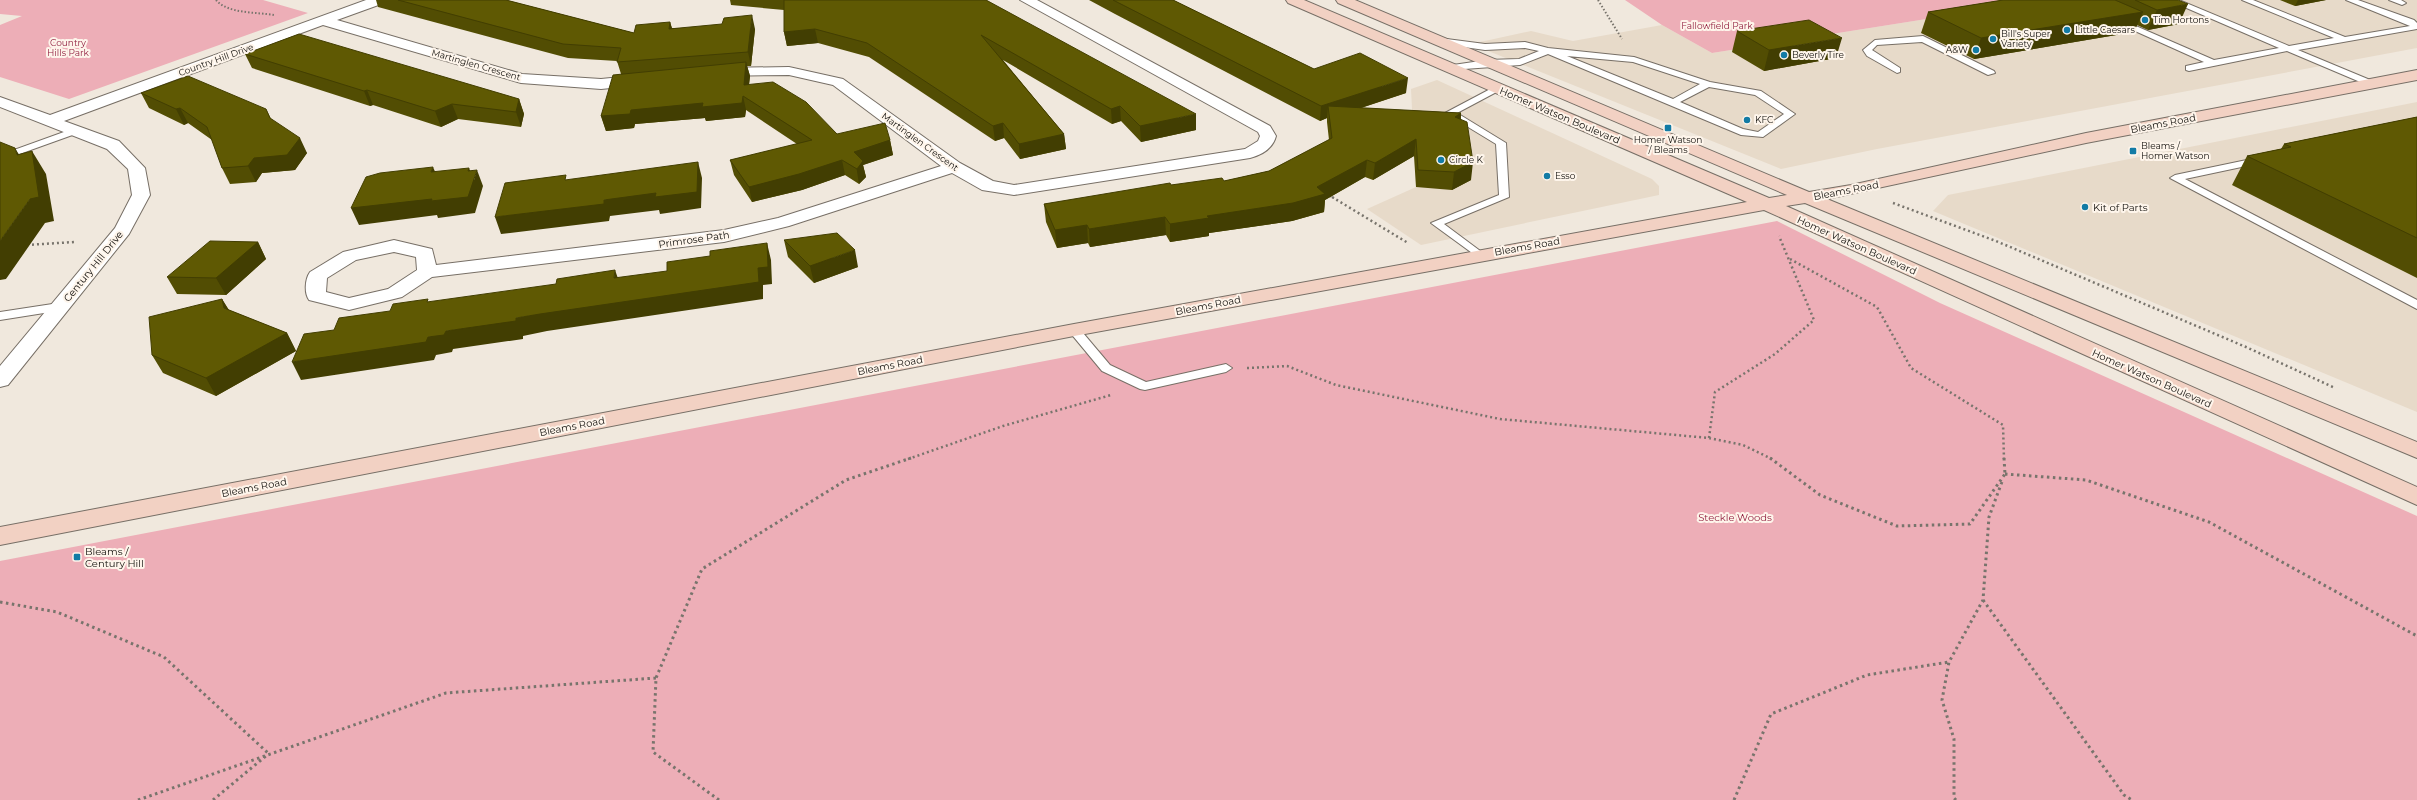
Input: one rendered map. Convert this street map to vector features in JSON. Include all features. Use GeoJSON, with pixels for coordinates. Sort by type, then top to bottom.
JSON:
{"type":"FeatureCollection","features":[{"type":"Feature","properties":{"kind":"main road","name":"Homer Watson Boulevard"},"geometry":{"type":"LineString","coordinates":[[1293,0],[1764,204],[2417,497]]}},
{"type":"Feature","properties":{"kind":"main road","name":"Homer Watson Boulevard"},"geometry":{"type":"LineString","coordinates":[[1343,0],[1487,63],[2417,451]]}},
{"type":"Feature","properties":{"kind":"main road","name":"Bleams Road"},"geometry":{"type":"LineString","coordinates":[[0,536],[1479,254],[1851,190],[2086,138],[2417,76]]}},
{"type":"Feature","properties":{"kind":"street","name":"Country Hill Drive"},"geometry":{"type":"LineString","coordinates":[[52,120],[379,0]]}},
{"type":"Feature","properties":{"kind":"street","name":"Martinglen Crescent"},"geometry":{"type":"LineString","coordinates":[[702,74],[741,71],[789,71],[838,82],[954,167],[988,186],[1014,190],[1250,152],[1266,143],[1268,136],[1264,129],[1027,0]]}},
{"type":"Feature","properties":{"kind":"street","name":"Martinglen Crescent"},"geometry":{"type":"LineString","coordinates":[[324,21],[521,78],[600,84],[655,79]]}},
{"type":"Feature","properties":{"kind":"street","name":"Century Hill Drive"},"geometry":{"type":"LineString","coordinates":[[0,102],[52,120],[75,131],[113,145],[136,168],[141,195],[122,230],[0,380]]}},
{"type":"Feature","properties":{"kind":"street","name":"Primrose Path"},"geometry":{"type":"LineString","coordinates":[[427,272],[426,253],[394,246],[350,256],[317,276],[316,296],[349,304],[395,293],[427,272],[724,236],[783,222],[954,167]]}},
{"type":"Feature","properties":{"kind":"lane"},"geometry":{"type":"LineString","coordinates":[[2172,0],[2372,84]]}},
{"type":"Feature","properties":{"kind":"lane"},"geometry":{"type":"LineString","coordinates":[[2246,0],[2343,39]]}},
{"type":"Feature","properties":{"kind":"lane"},"geometry":{"type":"LineString","coordinates":[[2350,0],[2411,22],[2417,27]]}},
{"type":"Feature","properties":{"kind":"lane"},"geometry":{"type":"LineString","coordinates":[[2394,0],[2402,3]]}},
{"type":"Feature","properties":{"kind":"lane"},"geometry":{"type":"LineString","coordinates":[[2112,19],[2213,63]]}},
{"type":"Feature","properties":{"kind":"lane"},"geometry":{"type":"LineString","coordinates":[[2189,68],[2287,48],[2417,27]]}},
{"type":"Feature","properties":{"kind":"lane"},"geometry":{"type":"LineString","coordinates":[[1897,70],[1870,54],[1867,50],[1875,43],[1914,38],[1923,39],[1991,73]]}},
{"type":"Feature","properties":{"kind":"lane"},"geometry":{"type":"LineString","coordinates":[[1437,40],[1486,47],[1525,45],[1548,51],[1673,102],[1741,132],[1760,135],[1790,114],[1758,94],[1708,84],[1634,60],[1548,51],[1520,62],[1487,63],[1453,68]]}},
{"type":"Feature","properties":{"kind":"lane"},"geometry":{"type":"LineString","coordinates":[[1673,102],[1708,84]]}},
{"type":"Feature","properties":{"kind":"lane"},"geometry":{"type":"LineString","coordinates":[[1479,254],[1436,223],[1504,197],[1502,144],[1450,114],[1499,88]]}},
{"type":"Feature","properties":{"kind":"lane"},"geometry":{"type":"LineString","coordinates":[[0,158],[75,131]]}},
{"type":"Feature","properties":{"kind":"lane"},"geometry":{"type":"LineString","coordinates":[[2268,159],[2175,178],[2417,305]]}},
{"type":"Feature","properties":{"kind":"lane"},"geometry":{"type":"LineString","coordinates":[[0,316],[59,307]]}},
{"type":"Feature","properties":{"kind":"lane"},"geometry":{"type":"LineString","coordinates":[[1074,330],[1106,368],[1145,386],[1226,368]]}},
{"type":"Feature","properties":{"kind":"path"},"geometry":{"type":"LineString","coordinates":[[216,0],[221,5],[232,8],[281,16]]}},
{"type":"Feature","properties":{"kind":"path"},"geometry":{"type":"LineString","coordinates":[[1598,0],[1634,60]]}},
{"type":"Feature","properties":{"kind":"path"},"geometry":{"type":"LineString","coordinates":[[1329,195],[1408,243]]}},
{"type":"Feature","properties":{"kind":"path"},"geometry":{"type":"LineString","coordinates":[[1907,207],[1938,218],[2225,338],[2339,390]]}},
{"type":"Feature","properties":{"kind":"path"},"geometry":{"type":"LineString","coordinates":[[1710,438],[1715,392],[1775,354],[1814,320],[1790,259],[1779,236]]}},
{"type":"Feature","properties":{"kind":"path"},"geometry":{"type":"LineString","coordinates":[[20,246],[74,242]]}},
{"type":"Feature","properties":{"kind":"path"},"geometry":{"type":"LineString","coordinates":[[1790,259],[1877,307],[1911,368],[2003,425],[2005,474],[1989,517],[1983,600],[1949,662],[1942,700],[1954,739],[1954,798],[1956,800]]}},
{"type":"Feature","properties":{"kind":"path"},"geometry":{"type":"LineString","coordinates":[[1226,368],[1287,366],[1336,385],[1500,419],[1710,438],[1743,446],[1767,457],[1820,495],[1897,526],[1970,524],[2005,474]]}},
{"type":"Feature","properties":{"kind":"path"},"geometry":{"type":"LineString","coordinates":[[719,800],[653,752],[656,678],[702,569],[846,480],[1003,426],[1145,386]]}},
{"type":"Feature","properties":{"kind":"path"},"geometry":{"type":"LineString","coordinates":[[2005,474],[2086,480],[2209,522],[2417,636]]}},
{"type":"Feature","properties":{"kind":"path"},"geometry":{"type":"LineString","coordinates":[[1983,600],[2124,795],[2132,800]]}},
{"type":"Feature","properties":{"kind":"path"},"geometry":{"type":"LineString","coordinates":[[0,602],[57,612],[164,657],[268,753]]}},
{"type":"Feature","properties":{"kind":"path"},"geometry":{"type":"LineString","coordinates":[[1734,800],[1770,714],[1867,675],[1949,662]]}},
{"type":"Feature","properties":{"kind":"path"},"geometry":{"type":"LineString","coordinates":[[138,800],[268,753],[446,694],[656,678]]}},
{"type":"Feature","properties":{"kind":"path"},"geometry":{"type":"LineString","coordinates":[[213,800],[268,753]]}},
{"type":"Feature","properties":{"kind":"shaded area"},"geometry":{"type":"Polygon","coordinates":[[[2046,0],[2417,0],[2417,48],[1877,149],[1781,169],[1471,44],[1531,31],[1573,41],[1662,25],[1712,53],[2046,0]]]}},
{"type":"Feature","properties":{"kind":"shaded area"},"geometry":{"type":"Polygon","coordinates":[[[1437,80],[1652,179],[1659,186],[1659,195],[1421,245],[1367,209],[1416,187],[1411,89],[1437,80]]]}},
{"type":"Feature","properties":{"kind":"shaded area"},"geometry":{"type":"Polygon","coordinates":[[[2417,102],[2417,412],[1933,211],[1948,195],[2417,102]]]}},
{"type":"Feature","properties":{"kind":"green space","name":"Country Hills Park"},"geometry":{"type":"Polygon","coordinates":[[[0,0],[263,0],[308,13],[69,99],[0,77],[0,25],[22,16],[0,14],[0,0]]]}},
{"type":"Feature","properties":{"kind":"green space","name":"Fallowfield Park"},"geometry":{"type":"Polygon","coordinates":[[[1625,0],[2046,0],[1712,53],[1662,25],[1625,0]]]}},
{"type":"Feature","properties":{"kind":"green space","name":"Steckle Woods"},"geometry":{"type":"Polygon","coordinates":[[[1777,221],[1940,303],[2417,516],[2417,800],[0,800],[0,561],[1777,221]]]}},
{"type":"Feature","properties":{"kind":"building"},"geometry":{"type":"Polygon","coordinates":[[[398,0],[506,0],[634,33],[636,25],[670,22],[669,29],[722,24],[724,18],[752,15],[748,52],[617,62],[621,48],[563,44],[398,0]]]}},
{"type":"Feature","properties":{"kind":"building"},"geometry":{"type":"Polygon","coordinates":[[[784,0],[986,0],[1196,114],[1140,126],[1120,106],[1111,109],[981,35],[1064,134],[1019,144],[1003,123],[993,126],[867,43],[815,29],[784,32],[784,0]]]}},
{"type":"Feature","properties":{"kind":"building"},"geometry":{"type":"Polygon","coordinates":[[[1113,0],[1173,0],[1314,69],[1360,53],[1408,78],[1321,106],[1113,0]]]}},
{"type":"Feature","properties":{"kind":"building"},"geometry":{"type":"Polygon","coordinates":[[[2003,0],[2115,0],[2143,12],[1981,38],[1928,12],[2003,0]]]}},
{"type":"Feature","properties":{"kind":"building"},"geometry":{"type":"Polygon","coordinates":[[[2135,0],[2178,0],[2188,4],[2157,10],[2135,0]]]}},
{"type":"Feature","properties":{"kind":"building"},"geometry":{"type":"Polygon","coordinates":[[[1809,20],[1842,38],[1769,50],[1737,31],[1809,20]]]}},
{"type":"Feature","properties":{"kind":"building"},"geometry":{"type":"Polygon","coordinates":[[[299,34],[519,99],[516,112],[452,104],[435,111],[367,90],[364,91],[245,54],[299,34]]]}},
{"type":"Feature","properties":{"kind":"building"},"geometry":{"type":"Polygon","coordinates":[[[746,62],[744,85],[773,82],[806,102],[837,134],[885,123],[890,140],[854,152],[863,161],[857,169],[842,160],[799,174],[749,187],[730,160],[812,140],[743,96],[742,103],[702,107],[703,103],[631,110],[630,114],[601,116],[613,75],[746,62]]]}},
{"type":"Feature","properties":{"kind":"building"},"geometry":{"type":"Polygon","coordinates":[[[188,76],[266,109],[270,118],[300,138],[287,155],[254,158],[248,166],[222,168],[207,127],[180,108],[176,109],[141,93],[188,76]]]}},
{"type":"Feature","properties":{"kind":"building"},"geometry":{"type":"Polygon","coordinates":[[[1328,106],[1461,113],[1455,117],[1467,122],[1473,162],[1454,172],[1418,170],[1416,139],[1375,163],[1367,160],[1317,187],[1325,194],[1293,203],[1207,216],[1209,218],[1170,224],[1165,217],[1089,229],[1087,225],[1055,230],[1044,204],[1170,183],[1171,185],[1222,178],[1224,181],[1269,171],[1332,138],[1328,106]]]}},
{"type":"Feature","properties":{"kind":"building"},"geometry":{"type":"Polygon","coordinates":[[[2417,117],[2417,238],[2247,156],[2291,147],[2284,144],[2417,117]]]}},
{"type":"Feature","properties":{"kind":"building"},"geometry":{"type":"Polygon","coordinates":[[[0,142],[15,148],[17,155],[32,151],[39,197],[30,199],[0,241],[0,142]]]}},
{"type":"Feature","properties":{"kind":"building"},"geometry":{"type":"Polygon","coordinates":[[[698,162],[697,192],[655,197],[656,193],[604,200],[604,204],[495,217],[505,183],[566,175],[565,180],[698,162]]]}},
{"type":"Feature","properties":{"kind":"building"},"geometry":{"type":"Polygon","coordinates":[[[433,167],[431,172],[469,168],[468,171],[477,170],[468,197],[431,201],[432,199],[351,208],[366,177],[380,173],[433,167]]]}},
{"type":"Feature","properties":{"kind":"building"},"geometry":{"type":"Polygon","coordinates":[[[837,233],[855,250],[810,266],[784,240],[837,233]]]}},
{"type":"Feature","properties":{"kind":"building"},"geometry":{"type":"Polygon","coordinates":[[[210,241],[258,242],[216,278],[167,277],[210,241]]]}},
{"type":"Feature","properties":{"kind":"building"},"geometry":{"type":"Polygon","coordinates":[[[767,243],[768,267],[758,268],[759,282],[516,318],[516,321],[446,331],[444,335],[428,337],[426,342],[292,362],[304,334],[334,330],[339,318],[390,311],[393,304],[428,299],[427,302],[556,284],[557,279],[615,270],[614,278],[667,271],[667,262],[710,256],[710,251],[767,243]]]}},
{"type":"Feature","properties":{"kind":"building"},"geometry":{"type":"Polygon","coordinates":[[[222,299],[224,308],[287,333],[206,378],[152,355],[149,317],[222,299]]]}},
{"type":"Feature","properties":{"kind":"place","name":"Tim Hortons"},"geometry":{"type":"Point","coordinates":[2145,20]}},
{"type":"Feature","properties":{"kind":"place","name":"Little Caesars"},"geometry":{"type":"Point","coordinates":[2067,30]}},
{"type":"Feature","properties":{"kind":"place","name":"Bill's Super Variety"},"geometry":{"type":"Point","coordinates":[1993,39]}},
{"type":"Feature","properties":{"kind":"place","name":"A&W"},"geometry":{"type":"Point","coordinates":[1976,50]}},
{"type":"Feature","properties":{"kind":"place","name":"Beverly Tire"},"geometry":{"type":"Point","coordinates":[1784,55]}},
{"type":"Feature","properties":{"kind":"place","name":"KFC"},"geometry":{"type":"Point","coordinates":[1747,120]}},
{"type":"Feature","properties":{"kind":"place","name":"Homer Watson / Bleams"},"geometry":{"type":"Point","coordinates":[1668,128]}},
{"type":"Feature","properties":{"kind":"place","name":"Bleams / Homer Watson"},"geometry":{"type":"Point","coordinates":[2133,151]}},
{"type":"Feature","properties":{"kind":"place","name":"Circle K"},"geometry":{"type":"Point","coordinates":[1441,160]}},
{"type":"Feature","properties":{"kind":"place","name":"Esso"},"geometry":{"type":"Point","coordinates":[1547,176]}},
{"type":"Feature","properties":{"kind":"place","name":"Kit of Parts"},"geometry":{"type":"Point","coordinates":[2085,207]}},
{"type":"Feature","properties":{"kind":"place","name":"Bleams / Century Hill"},"geometry":{"type":"Point","coordinates":[77,557]}}]}
